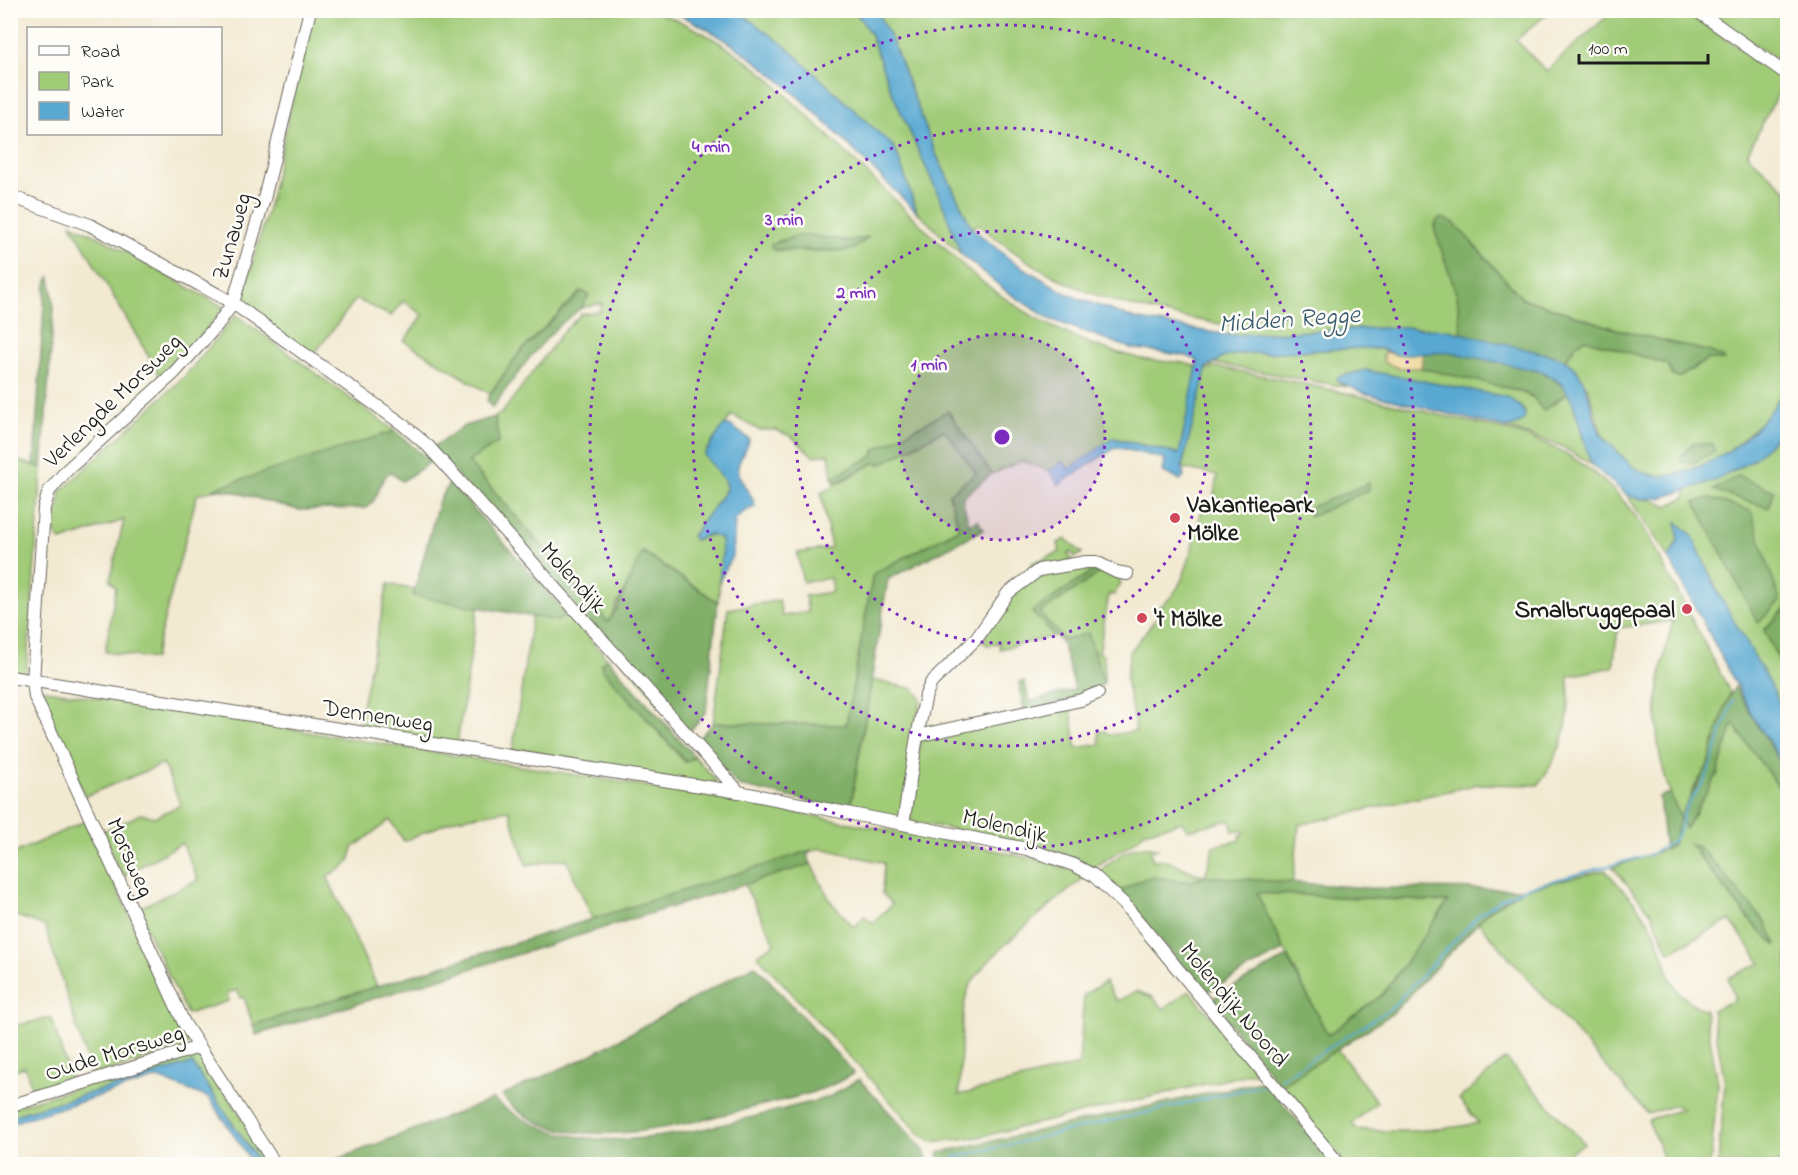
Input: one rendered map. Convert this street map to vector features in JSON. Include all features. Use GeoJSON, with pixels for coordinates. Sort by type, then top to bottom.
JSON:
{"type":"FeatureCollection","features":[{"type":"Feature","properties":{"kind":"street","name":"Zunaweg"},"geometry":{"type":"LineString","coordinates":[[10,196],[90,225],[233,303],[264,199],[310,10]]}},
{"type":"Feature","properties":{"kind":"street"},"geometry":{"type":"LineString","coordinates":[[1696,10],[1788,75]]}},
{"type":"Feature","properties":{"kind":"street","name":"Verlengde Morsweg"},"geometry":{"type":"LineString","coordinates":[[33,681],[43,519],[49,491],[67,470],[190,356],[233,303]]}},
{"type":"Feature","properties":{"kind":"street","name":"Molendijk"},"geometry":{"type":"LineString","coordinates":[[233,303],[401,423],[428,446],[739,792],[1027,849],[1074,865],[1093,875]]}},
{"type":"Feature","properties":{"kind":"street"},"geometry":{"type":"LineString","coordinates":[[903,824],[917,736],[931,683],[940,671],[977,638],[1008,593],[1039,570],[1092,561],[1116,572],[1127,574]]}},
{"type":"Feature","properties":{"kind":"street","name":"Dennenweg"},"geometry":{"type":"LineString","coordinates":[[10,677],[739,792]]}},
{"type":"Feature","properties":{"kind":"street","name":"Morsweg"},"geometry":{"type":"LineString","coordinates":[[33,681],[40,707],[156,963],[184,1023],[199,1047]]}},
{"type":"Feature","properties":{"kind":"street"},"geometry":{"type":"LineString","coordinates":[[917,736],[1081,700],[1098,693]]}},
{"type":"Feature","properties":{"kind":"street","name":"Molendijk Noord"},"geometry":{"type":"LineString","coordinates":[[1093,875],[1124,904],[1339,1164]]}},
{"type":"Feature","properties":{"kind":"street","name":"Oude Morsweg"},"geometry":{"type":"LineString","coordinates":[[10,1106],[199,1047],[275,1164]]}},
{"type":"Feature","properties":{"kind":"green space"},"geometry":{"type":"Polygon","coordinates":[[[313,11],[653,11],[711,37],[764,74],[971,273],[1029,314],[1070,336],[1114,352],[1144,359],[1240,371],[1484,425],[1528,437],[1570,456],[1616,493],[1644,528],[1730,692],[1707,767],[1692,791],[1685,829],[1717,775],[1733,723],[1787,799],[1787,1164],[1718,1164],[1725,1083],[1712,1010],[1735,1000],[1728,978],[1761,963],[1730,920],[1669,952],[1651,913],[1613,867],[1669,848],[1680,817],[1662,767],[1657,720],[1661,672],[1673,621],[1618,628],[1613,667],[1568,676],[1569,706],[1564,734],[1554,759],[1538,785],[1479,784],[1299,825],[1293,883],[1205,876],[1214,846],[1240,840],[1240,835],[1244,834],[1243,830],[1233,832],[1230,820],[1188,830],[1182,822],[1144,832],[1137,840],[1093,868],[1076,859],[1031,845],[912,822],[910,819],[920,742],[938,733],[1071,710],[1076,748],[1100,744],[1099,732],[1105,731],[1110,735],[1136,731],[1126,679],[1130,652],[1160,613],[1158,608],[1178,587],[1189,559],[1206,500],[1224,505],[1214,495],[1217,475],[1182,468],[1185,455],[1114,438],[1069,469],[1063,461],[1049,471],[1022,461],[992,474],[948,411],[875,450],[872,457],[832,477],[829,454],[813,456],[791,436],[775,430],[759,430],[732,415],[706,451],[710,462],[723,479],[726,490],[692,536],[694,540],[715,534],[721,539],[718,602],[644,552],[608,622],[468,461],[499,442],[495,417],[502,413],[562,333],[581,314],[600,311],[602,303],[581,308],[589,295],[580,292],[519,353],[490,394],[404,341],[423,315],[403,301],[391,316],[356,299],[312,357],[241,303],[267,212],[313,11]],[[808,235],[778,241],[775,251],[838,250],[860,244],[868,237],[850,241],[808,235]],[[1698,847],[1696,853],[1759,931],[1776,945],[1766,923],[1698,847]]]}},
{"type":"Feature","properties":{"kind":"green space"},"geometry":{"type":"Polygon","coordinates":[[[737,11],[855,11],[870,33],[890,88],[943,205],[961,254],[917,212],[895,148],[748,18],[737,11]]]}},
{"type":"Feature","properties":{"kind":"green space"},"geometry":{"type":"Polygon","coordinates":[[[877,11],[1551,11],[1516,40],[1546,71],[1613,11],[1683,11],[1786,78],[1747,154],[1787,191],[1787,384],[1770,413],[1719,458],[1688,472],[1663,476],[1637,472],[1602,435],[1588,388],[1566,360],[1575,346],[1585,339],[1667,364],[1672,376],[1680,377],[1708,359],[1723,360],[1710,352],[1616,329],[1522,298],[1454,223],[1443,251],[1457,296],[1462,335],[1448,330],[1404,327],[1228,335],[1233,326],[1160,313],[1098,296],[1069,284],[1040,268],[1010,249],[978,224],[972,228],[935,152],[893,43],[877,11]]]}},
{"type":"Feature","properties":{"kind":"green space"},"geometry":{"type":"Polygon","coordinates":[[[1704,11],[1787,11],[1787,66],[1704,11]]]}},
{"type":"Feature","properties":{"kind":"green space"},"geometry":{"type":"Polygon","coordinates":[[[1442,218],[1454,223],[1522,298],[1616,329],[1710,352],[1723,357],[1724,360],[1708,359],[1680,377],[1674,377],[1667,364],[1585,339],[1575,346],[1566,360],[1462,335],[1457,296],[1434,228],[1437,220],[1442,218]]]}},
{"type":"Feature","properties":{"kind":"green space"},"geometry":{"type":"Polygon","coordinates":[[[71,224],[101,238],[225,308],[190,348],[160,376],[71,224]]]}},
{"type":"Feature","properties":{"kind":"green space"},"geometry":{"type":"Polygon","coordinates":[[[808,235],[849,241],[868,237],[854,249],[845,251],[772,249],[771,245],[792,237],[808,235]]]}},
{"type":"Feature","properties":{"kind":"green space"},"geometry":{"type":"Polygon","coordinates":[[[50,275],[54,308],[42,468],[34,465],[45,288],[50,275]]]}},
{"type":"Feature","properties":{"kind":"green space"},"geometry":{"type":"Polygon","coordinates":[[[582,291],[589,295],[581,308],[557,327],[530,357],[492,408],[487,400],[519,353],[582,291]]]}},
{"type":"Feature","properties":{"kind":"green space"},"geometry":{"type":"Polygon","coordinates":[[[236,315],[395,431],[197,495],[154,659],[105,652],[116,587],[110,580],[124,520],[61,541],[54,532],[61,494],[59,493],[185,376],[236,315]]]}},
{"type":"Feature","properties":{"kind":"green space"},"geometry":{"type":"Polygon","coordinates":[[[1382,349],[1385,352],[1383,358],[1503,386],[1548,403],[1555,404],[1567,392],[1573,403],[1591,464],[1561,446],[1506,428],[1521,423],[1525,411],[1507,397],[1339,384],[1347,387],[1211,363],[1224,357],[1241,354],[1382,349]]]}},
{"type":"Feature","properties":{"kind":"green space"},"geometry":{"type":"Polygon","coordinates":[[[1449,352],[1530,368],[1558,382],[1567,392],[1543,411],[1532,396],[1520,391],[1421,368],[1423,353],[1449,352]]]}},
{"type":"Feature","properties":{"kind":"green space"},"geometry":{"type":"Polygon","coordinates":[[[948,411],[992,474],[962,498],[969,524],[978,520],[983,530],[888,579],[850,810],[739,786],[696,741],[713,723],[846,725],[873,574],[959,529],[949,494],[976,473],[944,430],[881,464],[874,463],[835,483],[832,477],[872,457],[875,450],[948,411]]]}},
{"type":"Feature","properties":{"kind":"green space"},"geometry":{"type":"Polygon","coordinates":[[[495,417],[499,442],[468,462],[608,622],[617,609],[642,552],[718,602],[706,712],[688,733],[432,448],[464,426],[495,417]]]}},
{"type":"Feature","properties":{"kind":"green space"},"geometry":{"type":"Polygon","coordinates":[[[1787,418],[1787,607],[1764,630],[1787,676],[1787,720],[1692,539],[1677,523],[1679,537],[1669,558],[1627,495],[1668,506],[1685,497],[1687,489],[1732,472],[1756,456],[1787,418]]]}},
{"type":"Feature","properties":{"kind":"green space"},"geometry":{"type":"Polygon","coordinates":[[[945,430],[976,473],[949,494],[959,529],[873,574],[846,725],[713,723],[728,609],[779,600],[782,616],[808,612],[805,596],[832,592],[830,578],[803,582],[797,553],[831,548],[821,493],[874,463],[881,464],[945,430]]]}},
{"type":"Feature","properties":{"kind":"green space"},"geometry":{"type":"Polygon","coordinates":[[[395,431],[431,462],[402,481],[390,472],[383,480],[371,505],[366,508],[298,510],[231,491],[212,489],[395,431]]]}},
{"type":"Feature","properties":{"kind":"green space"},"geometry":{"type":"Polygon","coordinates":[[[1693,443],[1713,444],[1715,451],[1694,463],[1681,462],[1680,458],[1693,443]]]}},
{"type":"Feature","properties":{"kind":"green space"},"geometry":{"type":"Polygon","coordinates":[[[10,458],[42,468],[27,666],[24,676],[11,674],[10,458]]]}},
{"type":"Feature","properties":{"kind":"green space"},"geometry":{"type":"Polygon","coordinates":[[[1738,476],[1774,491],[1769,508],[1713,490],[1738,476]]]}},
{"type":"Feature","properties":{"kind":"green space"},"geometry":{"type":"Polygon","coordinates":[[[450,483],[567,613],[557,621],[413,596],[439,500],[450,483]]]}},
{"type":"Feature","properties":{"kind":"green space"},"geometry":{"type":"Polygon","coordinates":[[[1369,483],[1369,490],[1310,517],[1311,507],[1369,483]]]}},
{"type":"Feature","properties":{"kind":"green space"},"geometry":{"type":"Polygon","coordinates":[[[1710,498],[1751,511],[1780,601],[1758,623],[1695,502],[1710,498]]]}},
{"type":"Feature","properties":{"kind":"green space"},"geometry":{"type":"Polygon","coordinates":[[[1066,539],[1082,553],[1076,557],[1071,552],[1068,555],[1073,560],[1027,574],[1032,563],[1060,552],[1058,543],[1066,539]]]}},
{"type":"Feature","properties":{"kind":"green space"},"geometry":{"type":"Polygon","coordinates":[[[1085,564],[1099,567],[1032,612],[1054,636],[1000,649],[999,643],[987,645],[983,642],[1003,605],[1026,581],[1047,573],[1085,564]]]}},
{"type":"Feature","properties":{"kind":"green space"},"geometry":{"type":"Polygon","coordinates":[[[1099,567],[1104,570],[1040,613],[1064,640],[1088,633],[1104,683],[1089,695],[1024,711],[1019,682],[1024,681],[1030,702],[1075,689],[1062,643],[1032,612],[1099,567]]]}},
{"type":"Feature","properties":{"kind":"green space"},"geometry":{"type":"Polygon","coordinates":[[[1104,570],[1118,577],[1121,583],[1114,595],[1109,594],[1099,653],[1104,655],[1104,683],[1088,634],[1064,640],[1040,613],[1104,570]]]}},
{"type":"Feature","properties":{"kind":"green space"},"geometry":{"type":"Polygon","coordinates":[[[388,584],[415,590],[414,596],[478,607],[457,745],[357,729],[388,584]]]}},
{"type":"Feature","properties":{"kind":"green space"},"geometry":{"type":"Polygon","coordinates":[[[1787,607],[1788,676],[1787,677],[1764,630],[1787,607]]]}},
{"type":"Feature","properties":{"kind":"green space"},"geometry":{"type":"Polygon","coordinates":[[[567,613],[607,658],[601,665],[602,669],[685,762],[695,757],[714,778],[717,786],[512,754],[532,616],[557,621],[567,613]]]}},
{"type":"Feature","properties":{"kind":"green space"},"geometry":{"type":"Polygon","coordinates":[[[607,658],[695,757],[686,762],[602,669],[601,664],[607,658]]]}},
{"type":"Feature","properties":{"kind":"green space"},"geometry":{"type":"Polygon","coordinates":[[[872,680],[914,689],[921,698],[903,812],[898,818],[850,810],[872,680]]]}},
{"type":"Feature","properties":{"kind":"green space"},"geometry":{"type":"Polygon","coordinates":[[[1735,687],[1787,774],[1787,799],[1733,724],[1717,775],[1685,829],[1680,818],[1673,844],[1665,850],[1659,797],[1669,793],[1680,816],[1707,767],[1726,703],[1735,687]]]}},
{"type":"Feature","properties":{"kind":"green space"},"geometry":{"type":"Polygon","coordinates":[[[40,689],[696,794],[985,848],[1055,864],[1086,876],[1021,930],[975,977],[965,1000],[959,1095],[1079,1065],[1084,995],[1105,982],[1117,1001],[1137,991],[1152,997],[1164,1009],[1189,990],[1257,1072],[979,1137],[932,1142],[920,1134],[757,955],[775,943],[744,884],[811,864],[831,902],[854,927],[865,916],[873,923],[892,904],[882,893],[884,863],[821,848],[593,919],[566,859],[526,865],[509,810],[456,819],[404,841],[390,820],[353,848],[349,862],[327,876],[377,986],[253,1025],[244,997],[240,998],[238,990],[227,993],[229,1001],[187,1014],[137,909],[198,880],[182,843],[122,877],[102,832],[141,814],[155,817],[181,805],[163,764],[85,796],[40,696],[40,689]]]}},
{"type":"Feature","properties":{"kind":"green space"},"geometry":{"type":"Polygon","coordinates":[[[85,821],[189,1043],[185,1047],[92,1076],[45,926],[11,914],[10,855],[85,821]]]}},
{"type":"Feature","properties":{"kind":"green space"},"geometry":{"type":"Polygon","coordinates":[[[1690,844],[1706,854],[1766,923],[1777,945],[1759,931],[1690,844]]]}},
{"type":"Feature","properties":{"kind":"green space"},"geometry":{"type":"Polygon","coordinates":[[[1142,846],[1158,849],[1150,851],[1153,860],[1167,860],[1205,876],[1193,881],[1163,880],[1120,891],[1101,873],[1103,868],[1122,854],[1142,846]]]}},
{"type":"Feature","properties":{"kind":"green space"},"geometry":{"type":"Polygon","coordinates":[[[812,850],[807,854],[811,864],[256,1035],[253,1025],[812,850]]]}},
{"type":"Feature","properties":{"kind":"green space"},"geometry":{"type":"Polygon","coordinates":[[[1605,870],[1650,924],[1657,937],[1673,984],[1690,1002],[1705,1010],[1718,1084],[1710,1164],[1666,1164],[1648,1120],[1682,1109],[1675,1105],[1648,1114],[1478,922],[1490,910],[1523,889],[1605,870]]]}},
{"type":"Feature","properties":{"kind":"green space"},"geometry":{"type":"Polygon","coordinates":[[[1205,876],[1368,888],[1523,889],[1490,910],[1393,1013],[1281,1086],[1210,1000],[1287,957],[1328,1035],[1383,994],[1448,902],[1257,893],[1284,950],[1205,993],[1120,891],[1148,877],[1192,881],[1205,876]]]}},
{"type":"Feature","properties":{"kind":"green space"},"geometry":{"type":"Polygon","coordinates":[[[1256,893],[1448,902],[1383,994],[1328,1036],[1256,893]]]}},
{"type":"Feature","properties":{"kind":"green space"},"geometry":{"type":"Polygon","coordinates":[[[755,965],[854,1073],[828,1086],[789,1099],[687,1123],[618,1133],[584,1133],[552,1127],[524,1115],[502,1095],[587,1057],[755,965]]]}},
{"type":"Feature","properties":{"kind":"green space"},"geometry":{"type":"Polygon","coordinates":[[[10,1016],[14,1026],[51,1018],[72,1083],[34,1095],[25,1067],[11,1071],[10,1016]]]}},
{"type":"Feature","properties":{"kind":"green space"},"geometry":{"type":"Polygon","coordinates":[[[1337,1049],[1377,1102],[1352,1123],[1357,1129],[1418,1131],[1479,1123],[1459,1099],[1505,1059],[1584,1143],[1554,1164],[1392,1164],[1387,1159],[1377,1164],[1346,1164],[1281,1086],[1337,1049]]]}},
{"type":"Feature","properties":{"kind":"green space"},"geometry":{"type":"Polygon","coordinates":[[[191,1052],[201,1055],[272,1164],[260,1164],[192,1063],[11,1116],[11,1108],[191,1052]]]}},
{"type":"Feature","properties":{"kind":"green space"},"geometry":{"type":"Polygon","coordinates":[[[859,1079],[922,1148],[930,1164],[325,1164],[493,1099],[529,1122],[567,1135],[608,1139],[650,1138],[735,1122],[816,1101],[831,1096],[859,1079]]]}},
{"type":"Feature","properties":{"kind":"green space"},"geometry":{"type":"Polygon","coordinates":[[[1264,1081],[1334,1164],[940,1163],[938,1153],[1264,1081]]]}},
{"type":"Feature","properties":{"kind":"sand"},"geometry":{"type":"Polygon","coordinates":[[[1385,352],[1397,355],[1423,353],[1421,368],[1399,368],[1383,362],[1385,352]]]}},
{"type":"Feature","properties":{"kind":"water"},"geometry":{"type":"Polygon","coordinates":[[[671,11],[737,11],[783,44],[895,148],[917,212],[803,101],[773,75],[708,29],[671,11]]]}},
{"type":"Feature","properties":{"kind":"water"},"geometry":{"type":"Polygon","coordinates":[[[855,11],[877,11],[893,43],[935,152],[972,228],[1012,261],[1067,294],[1135,319],[1228,335],[1404,327],[1448,330],[1558,357],[1569,363],[1583,380],[1601,434],[1636,469],[1656,476],[1690,470],[1729,451],[1763,421],[1787,384],[1787,418],[1774,439],[1753,460],[1714,481],[1661,498],[1638,499],[1627,495],[1591,464],[1573,403],[1562,384],[1543,372],[1449,352],[1397,355],[1382,349],[1361,348],[1241,354],[1224,357],[1207,367],[1182,467],[1184,477],[1180,480],[1163,472],[1165,459],[1116,447],[1059,485],[1049,471],[1063,461],[1069,469],[1113,438],[1179,454],[1198,361],[1187,356],[1130,348],[1050,319],[1007,292],[961,254],[943,205],[890,88],[870,33],[855,11]]]}},
{"type":"Feature","properties":{"kind":"water"},"geometry":{"type":"Polygon","coordinates":[[[1365,370],[1507,397],[1523,410],[1524,418],[1521,422],[1506,428],[1364,393],[1337,381],[1337,377],[1365,370]]]}},
{"type":"Feature","properties":{"kind":"water"},"geometry":{"type":"Polygon","coordinates":[[[730,425],[749,439],[738,470],[755,506],[735,520],[733,555],[719,582],[721,539],[710,534],[694,540],[692,536],[726,490],[725,481],[704,455],[723,426],[730,425]]]}},
{"type":"Feature","properties":{"kind":"water"},"geometry":{"type":"Polygon","coordinates":[[[1677,522],[1692,535],[1719,595],[1770,683],[1787,720],[1787,770],[1755,720],[1669,558],[1678,541],[1677,522]]]}},
{"type":"Feature","properties":{"kind":"water"},"geometry":{"type":"Polygon","coordinates":[[[192,1063],[260,1164],[253,1164],[209,1098],[158,1078],[11,1123],[11,1116],[192,1063]]]}},
{"type":"Feature","properties":{"kind":"waterway"},"geometry":{"type":"LineString","coordinates":[[1280,1079],[1390,1009],[1479,915],[1501,899],[1525,888],[1649,855],[1672,842],[1679,831],[1685,809],[1706,778],[1733,700]]}},
{"type":"Feature","properties":{"kind":"waterway"},"geometry":{"type":"LineString","coordinates":[[952,1158],[1264,1085]]}},
{"type":"Feature","properties":{"kind":"waterway"},"geometry":{"type":"LineString","coordinates":[[517,1164],[558,1160],[603,1164]]}},
{"type":"Feature","properties":{"kind":"waterway"},"geometry":{"type":"LineString","coordinates":[[915,1164],[943,1160]]}},
{"type":"Feature","properties":{"kind":"place","name":"Vakantiepark Mölke"},"geometry":{"type":"Point","coordinates":[1175,518]}},
{"type":"Feature","properties":{"kind":"place","name":"Smalbruggepaal"},"geometry":{"type":"Point","coordinates":[1687,609]}},
{"type":"Feature","properties":{"kind":"place","name":"'t Mölke"},"geometry":{"type":"Point","coordinates":[1142,618]}},
{"type":"Feature","properties":{"kind":"water label","name":"Midden Regge"},"geometry":{"type":"Point","coordinates":[1289,318]}}]}
